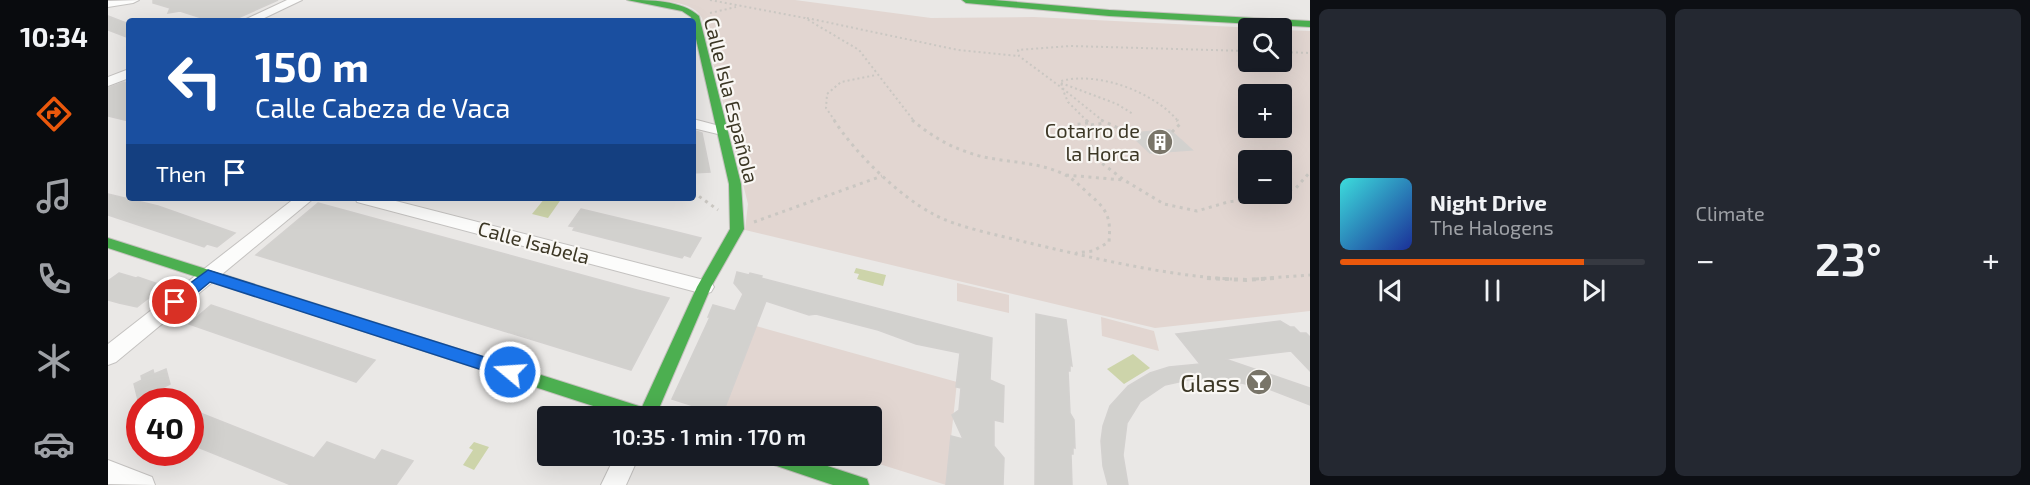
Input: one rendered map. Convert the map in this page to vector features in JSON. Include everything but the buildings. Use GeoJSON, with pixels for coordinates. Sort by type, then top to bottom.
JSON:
{"type":"FeatureCollection","features":[{"type":"Feature","properties":{"kind":"main road","name":"Calle Isla Española"},"geometry":{"type":"LineString","coordinates":[[631,0],[685,9],[694,16]]}},
{"type":"Feature","properties":{"kind":"main road"},"geometry":{"type":"LineString","coordinates":[[966,0],[1109,13],[1310,24]]}},
{"type":"Feature","properties":{"kind":"main road"},"geometry":{"type":"LineString","coordinates":[[1189,4],[1310,14]]}},
{"type":"Feature","properties":{"kind":"main road","name":"Calle Isla Española"},"geometry":{"type":"LineString","coordinates":[[696,24],[735,184],[737,229]]}},
{"type":"Feature","properties":{"kind":"main road"},"geometry":{"type":"LineString","coordinates":[[652,406],[704,287],[737,229]]}},
{"type":"Feature","properties":{"kind":"main road"},"geometry":{"type":"LineString","coordinates":[[108,243],[613,406]]}},
{"type":"Feature","properties":{"kind":"main road"},"geometry":{"type":"LineString","coordinates":[[802,466],[860,485]]}},
{"type":"Feature","properties":{"kind":"street"},"geometry":{"type":"LineString","coordinates":[[108,4],[133,0]]}},
{"type":"Feature","properties":{"kind":"street"},"geometry":{"type":"LineString","coordinates":[[255,18],[296,0]]}},
{"type":"Feature","properties":{"kind":"street"},"geometry":{"type":"LineString","coordinates":[[108,82],[126,73]]}},
{"type":"Feature","properties":{"kind":"street"},"geometry":{"type":"LineString","coordinates":[[696,124],[722,130]]}},
{"type":"Feature","properties":{"kind":"street"},"geometry":{"type":"LineString","coordinates":[[108,356],[302,201]]}},
{"type":"Feature","properties":{"kind":"street","name":"Calle Isabela"},"geometry":{"type":"LineString","coordinates":[[374,201],[704,287]]}},
{"type":"Feature","properties":{"kind":"street"},"geometry":{"type":"LineString","coordinates":[[613,485],[622,466]]}},
{"type":"Feature","properties":{"kind":"street"},"geometry":{"type":"LineString","coordinates":[[108,471],[143,485]]}},
{"type":"Feature","properties":{"kind":"path"},"geometry":{"type":"LineString","coordinates":[[710,0],[874,31],[958,50],[1019,56],[1078,99],[1104,123],[1129,133]]}},
{"type":"Feature","properties":{"kind":"path"},"geometry":{"type":"LineString","coordinates":[[694,16],[738,7]]}},
{"type":"Feature","properties":{"kind":"path"},"geometry":{"type":"LineString","coordinates":[[805,18],[859,50],[912,120],[933,136],[968,153],[1046,167],[1066,175],[1124,180]]}},
{"type":"Feature","properties":{"kind":"path"},"geometry":{"type":"LineString","coordinates":[[1019,56],[1018,50],[1036,47],[1238,51]]}},
{"type":"Feature","properties":{"kind":"path"},"geometry":{"type":"LineString","coordinates":[[1292,53],[1309,54]]}},
{"type":"Feature","properties":{"kind":"path"},"geometry":{"type":"LineString","coordinates":[[876,75],[841,82],[827,94],[826,108],[837,125],[882,176],[916,205],[934,215],[992,234],[1072,253],[1208,278],[1246,280],[1310,275]]}},
{"type":"Feature","properties":{"kind":"path"},"geometry":{"type":"LineString","coordinates":[[1061,82],[1068,77],[1081,76],[1163,106],[1176,117],[1180,124],[1172,132]]}},
{"type":"Feature","properties":{"kind":"path"},"geometry":{"type":"LineString","coordinates":[[1061,82],[1068,102],[1096,130]]}},
{"type":"Feature","properties":{"kind":"path"},"geometry":{"type":"LineString","coordinates":[[1061,82],[1076,86],[1094,96],[1114,100],[1133,114]]}},
{"type":"Feature","properties":{"kind":"path"},"geometry":{"type":"LineString","coordinates":[[1104,123],[1072,125],[1089,138],[1095,158],[1124,180],[1164,204],[1197,211],[1228,202],[1276,195],[1296,188],[1310,172]]}},
{"type":"Feature","properties":{"kind":"path"},"geometry":{"type":"LineString","coordinates":[[1066,175],[1102,206],[1111,223],[1109,242],[1093,251],[1072,253]]}},
{"type":"Feature","properties":{"kind":"path"},"geometry":{"type":"LineString","coordinates":[[737,229],[882,176]]}},
{"type":"Feature","properties":{"kind":"shaded area"},"geometry":{"type":"Polygon","coordinates":[[[654,0],[795,0],[931,18],[1034,17],[1238,27],[1238,72],[1292,72],[1292,30],[1310,31],[1310,311],[1155,328],[745,230],[748,204],[702,18],[693,9],[674,2],[654,0]]]}},
{"type":"Feature","properties":{"kind":"shaded area"},"geometry":{"type":"Polygon","coordinates":[[[543,201],[560,201],[548,218],[532,214],[543,201]]]}},
{"type":"Feature","properties":{"kind":"shaded area"},"geometry":{"type":"Polygon","coordinates":[[[856,268],[886,275],[883,286],[857,279],[859,274],[854,273],[856,268]]]}},
{"type":"Feature","properties":{"kind":"shaded area"},"geometry":{"type":"Polygon","coordinates":[[[957,283],[1009,295],[1009,313],[957,301],[957,283]]]}},
{"type":"Feature","properties":{"kind":"shaded area"},"geometry":{"type":"Polygon","coordinates":[[[1101,317],[1154,331],[1159,351],[1102,336],[1101,317]]]}},
{"type":"Feature","properties":{"kind":"shaded area"},"geometry":{"type":"Polygon","coordinates":[[[756,326],[957,382],[946,485],[882,465],[882,406],[725,406],[756,326]]]}},
{"type":"Feature","properties":{"kind":"shaded area"},"geometry":{"type":"Polygon","coordinates":[[[1133,354],[1150,368],[1124,384],[1107,369],[1133,354]]]}},
{"type":"Feature","properties":{"kind":"shaded area"},"geometry":{"type":"Polygon","coordinates":[[[474,442],[489,447],[474,470],[463,465],[473,450],[469,448],[474,442]]]}},
{"type":"Feature","properties":{"kind":"traffic: fast"},"geometry":{"type":"LineString","coordinates":[[631,0],[685,9],[695,18]]}},
{"type":"Feature","properties":{"kind":"traffic: fast"},"geometry":{"type":"LineString","coordinates":[[966,0],[1109,13],[1310,24]]}},
{"type":"Feature","properties":{"kind":"traffic: fast"},"geometry":{"type":"LineString","coordinates":[[651,406],[704,287],[737,229],[735,184],[696,20]]}},
{"type":"Feature","properties":{"kind":"traffic: fast"},"geometry":{"type":"LineString","coordinates":[[108,243],[616,406]]}},
{"type":"Feature","properties":{"kind":"traffic: fast"},"geometry":{"type":"LineString","coordinates":[[802,466],[860,485]]}},
{"type":"Feature","properties":{"kind":"place","name":"Cotarro de la Horca"},"geometry":{"type":"Point","coordinates":[1160,142]}},
{"type":"Feature","properties":{"kind":"place","name":"Glass"},"geometry":{"type":"Point","coordinates":[1259,382]}},
{"type":"Feature","properties":{"kind":"route"},"geometry":{"type":"LineString","coordinates":[[175,302],[208,276],[510,372]]}}]}
